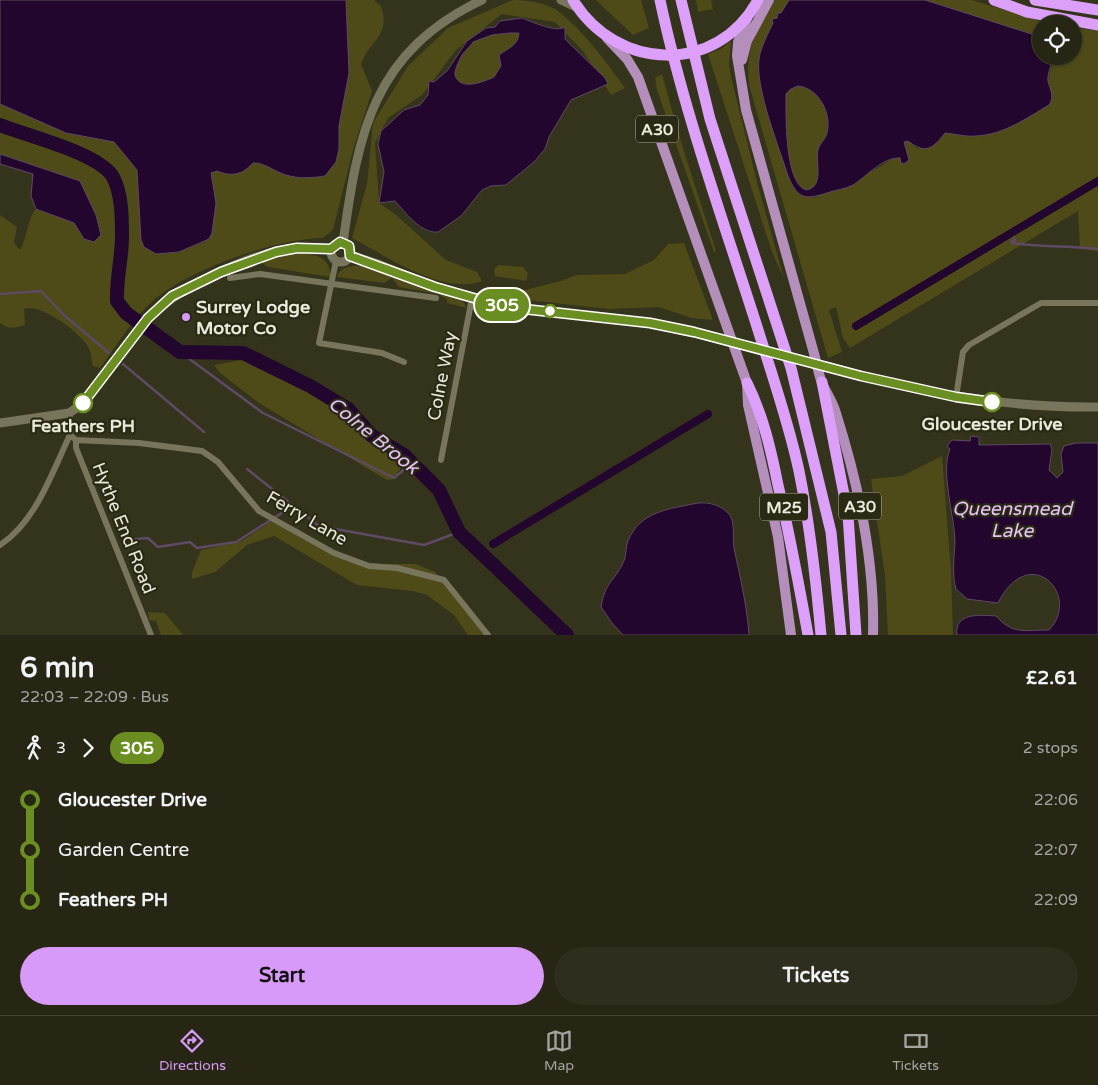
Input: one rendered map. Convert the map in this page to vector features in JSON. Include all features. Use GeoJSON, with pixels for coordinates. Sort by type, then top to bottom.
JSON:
{"type":"FeatureCollection","features":[{"type":"Feature","properties":{"kind":"highway","name":"M25"},"geometry":{"type":"LineString","coordinates":[[660,0],[669,44],[692,128],[769,363],[798,469],[814,555],[821,635]]}},
{"type":"Feature","properties":{"kind":"highway","name":"M25"},"geometry":{"type":"LineString","coordinates":[[681,0],[710,119],[791,368],[831,532],[840,635]]}},
{"type":"Feature","properties":{"kind":"highway"},"geometry":{"type":"LineString","coordinates":[[575,4],[601,32],[641,51],[659,55],[682,55],[706,49],[722,41],[748,16],[758,0]]}},
{"type":"Feature","properties":{"kind":"highway"},"geometry":{"type":"LineString","coordinates":[[994,0],[1028,12],[1098,25]]}},
{"type":"Feature","properties":{"kind":"highway"},"geometry":{"type":"LineString","coordinates":[[1035,0],[1098,10]]}},
{"type":"Feature","properties":{"kind":"highway"},"geometry":{"type":"LineString","coordinates":[[822,382],[848,515],[856,635]]}},
{"type":"Feature","properties":{"kind":"highway","name":"M25"},"geometry":{"type":"LineString","coordinates":[[747,383],[756,401],[770,446],[795,557],[808,635]]}},
{"type":"Feature","properties":{"kind":"main road"},"geometry":{"type":"LineString","coordinates":[[343,243],[364,129],[383,86],[397,65],[417,42],[462,10],[482,0]]}},
{"type":"Feature","properties":{"kind":"main road"},"geometry":{"type":"LineString","coordinates":[[561,0],[575,4]]}},
{"type":"Feature","properties":{"kind":"main road","name":"A30"},"geometry":{"type":"LineString","coordinates":[[741,78],[742,57],[747,41],[770,0]]}},
{"type":"Feature","properties":{"kind":"main road","name":"A30"},"geometry":{"type":"LineString","coordinates":[[748,16],[738,42],[737,56],[746,110],[822,382],[835,408],[864,524],[874,605],[874,635]]}},
{"type":"Feature","properties":{"kind":"main road","name":"A30"},"geometry":{"type":"LineString","coordinates":[[601,32],[627,59],[638,77],[747,383],[748,405],[778,537],[791,635]]}},
{"type":"Feature","properties":{"kind":"main road"},"geometry":{"type":"LineString","coordinates":[[336,243],[343,243],[350,248],[350,256],[346,261],[336,262],[331,256],[331,249],[336,243]]}},
{"type":"Feature","properties":{"kind":"main road"},"geometry":{"type":"LineString","coordinates":[[0,423],[69,413],[88,398],[148,318],[161,305],[182,290],[252,259],[297,248],[331,249]]}},
{"type":"Feature","properties":{"kind":"main road"},"geometry":{"type":"LineString","coordinates":[[350,256],[435,287],[515,308],[650,323],[720,339]]}},
{"type":"Feature","properties":{"kind":"main road"},"geometry":{"type":"LineString","coordinates":[[831,367],[956,397],[1002,403],[1098,407]]}},
{"type":"Feature","properties":{"kind":"street"},"geometry":{"type":"LineString","coordinates":[[336,262],[319,343],[382,353],[404,362]]}},
{"type":"Feature","properties":{"kind":"street"},"geometry":{"type":"LineString","coordinates":[[230,278],[260,274],[436,298]]}},
{"type":"Feature","properties":{"kind":"street","name":"Colne Way"},"geometry":{"type":"LineString","coordinates":[[441,460],[472,298]]}},
{"type":"Feature","properties":{"kind":"street"},"geometry":{"type":"LineString","coordinates":[[956,397],[963,352],[969,345],[1040,303],[1098,303]]}},
{"type":"Feature","properties":{"kind":"street"},"geometry":{"type":"LineString","coordinates":[[0,545],[17,532],[41,496],[70,435],[72,428],[69,413]]}},
{"type":"Feature","properties":{"kind":"street"},"geometry":{"type":"LineString","coordinates":[[70,435],[76,440]]}},
{"type":"Feature","properties":{"kind":"street","name":"Hythe End Road"},"geometry":{"type":"LineString","coordinates":[[76,440],[76,448],[151,635]]}},
{"type":"Feature","properties":{"kind":"street","name":"Ferry Lane"},"geometry":{"type":"LineString","coordinates":[[76,440],[139,442],[202,451],[218,462],[259,511],[334,553],[369,566],[397,568],[444,580],[488,635]]}},
{"type":"Feature","properties":{"kind":"shaded area"},"geometry":{"type":"Polygon","coordinates":[[[346,0],[374,0],[381,6],[383,24],[378,37],[361,64],[372,91],[353,150],[333,230],[323,238],[282,244],[235,257],[212,266],[171,288],[147,306],[100,368],[93,366],[87,345],[72,329],[40,310],[24,309],[25,325],[12,328],[0,323],[0,215],[17,227],[14,243],[20,250],[31,217],[36,209],[74,223],[84,239],[80,181],[0,154],[0,104],[66,133],[114,142],[134,166],[140,180],[140,225],[147,245],[156,254],[176,253],[205,242],[216,203],[211,173],[217,171],[236,174],[245,170],[253,163],[257,163],[282,174],[301,178],[315,177],[325,176],[336,162],[339,149],[339,126],[349,74],[346,0]]]}},
{"type":"Feature","properties":{"kind":"shaded area"},"geometry":{"type":"Polygon","coordinates":[[[513,0],[543,4],[558,11],[586,37],[625,88],[611,95],[583,51],[555,22],[502,14],[456,50],[422,95],[388,118],[375,143],[379,203],[395,214],[446,260],[477,272],[482,281],[467,284],[433,279],[415,272],[352,238],[367,184],[373,123],[408,66],[448,28],[513,0]]]}},
{"type":"Feature","properties":{"kind":"shaded area"},"geometry":{"type":"Polygon","coordinates":[[[596,0],[641,0],[649,28],[633,35],[596,0]]]}},
{"type":"Feature","properties":{"kind":"shaded area"},"geometry":{"type":"Polygon","coordinates":[[[696,0],[711,0],[713,9],[698,12],[696,0]]]}},
{"type":"Feature","properties":{"kind":"shaded area"},"geometry":{"type":"Polygon","coordinates":[[[775,0],[789,0],[781,14],[776,15],[778,18],[762,48],[759,77],[793,187],[814,198],[876,169],[894,158],[900,158],[904,163],[909,160],[904,142],[908,141],[918,149],[939,141],[945,133],[986,135],[1014,125],[1049,105],[1050,85],[1048,81],[1052,65],[1082,65],[1082,29],[1098,31],[1098,251],[1080,249],[1078,211],[850,348],[843,338],[836,307],[829,310],[842,352],[828,358],[749,85],[750,50],[762,21],[775,0]]]}},
{"type":"Feature","properties":{"kind":"shaded area"},"geometry":{"type":"Polygon","coordinates":[[[925,0],[972,0],[1032,19],[1032,34],[925,0]]]}},
{"type":"Feature","properties":{"kind":"shaded area"},"geometry":{"type":"Polygon","coordinates":[[[519,33],[512,47],[503,52],[501,66],[494,77],[473,84],[462,83],[458,80],[455,75],[457,66],[462,55],[473,42],[492,35],[519,33]]]}},
{"type":"Feature","properties":{"kind":"shaded area"},"geometry":{"type":"Polygon","coordinates":[[[731,41],[729,65],[732,81],[758,186],[784,279],[772,252],[708,54],[721,49],[731,41]]]}},
{"type":"Feature","properties":{"kind":"shaded area"},"geometry":{"type":"Polygon","coordinates":[[[662,74],[680,139],[716,251],[714,252],[657,90],[655,78],[662,74]]]}},
{"type":"Feature","properties":{"kind":"shaded area"},"geometry":{"type":"Polygon","coordinates":[[[798,86],[805,88],[818,97],[826,110],[828,118],[826,135],[817,155],[817,179],[812,188],[806,190],[799,185],[794,175],[788,146],[786,94],[798,86]]]}},
{"type":"Feature","properties":{"kind":"shaded area"},"geometry":{"type":"Polygon","coordinates":[[[684,243],[713,320],[692,318],[659,307],[608,309],[519,299],[517,292],[577,275],[625,274],[654,260],[668,244],[684,243]]]}},
{"type":"Feature","properties":{"kind":"shaded area"},"geometry":{"type":"Polygon","coordinates":[[[292,252],[305,253],[323,260],[330,270],[330,277],[268,267],[259,261],[292,252]]]}},
{"type":"Feature","properties":{"kind":"shaded area"},"geometry":{"type":"Polygon","coordinates":[[[499,265],[523,267],[528,273],[526,281],[495,276],[494,269],[499,265]]]}},
{"type":"Feature","properties":{"kind":"shaded area"},"geometry":{"type":"Polygon","coordinates":[[[371,266],[462,300],[467,308],[447,303],[447,299],[438,294],[399,287],[392,278],[384,283],[337,277],[342,269],[346,267],[371,266]]]}},
{"type":"Feature","properties":{"kind":"shaded area"},"geometry":{"type":"Polygon","coordinates":[[[242,360],[266,364],[325,398],[403,465],[393,479],[387,480],[259,403],[219,372],[214,365],[242,360]]]}},
{"type":"Feature","properties":{"kind":"shaded area"},"geometry":{"type":"Polygon","coordinates":[[[942,456],[951,571],[953,635],[888,635],[885,576],[871,479],[902,476],[942,456]]]}},
{"type":"Feature","properties":{"kind":"shaded area"},"geometry":{"type":"Polygon","coordinates":[[[275,519],[283,525],[296,528],[329,549],[369,564],[416,564],[435,572],[486,635],[468,635],[454,615],[427,595],[413,591],[357,585],[274,536],[247,545],[215,572],[192,579],[192,572],[201,550],[240,542],[275,519]]]}},
{"type":"Feature","properties":{"kind":"shaded area"},"geometry":{"type":"Polygon","coordinates":[[[148,612],[165,613],[183,635],[161,635],[156,621],[149,620],[148,612]]]}},
{"type":"Feature","properties":{"kind":"water"},"geometry":{"type":"Polygon","coordinates":[[[0,0],[346,0],[349,73],[339,126],[339,149],[336,162],[325,176],[315,177],[300,178],[282,174],[257,163],[253,163],[245,170],[236,174],[217,171],[211,173],[216,203],[212,233],[209,239],[179,252],[156,254],[144,247],[141,240],[137,170],[114,142],[66,133],[0,104],[0,0]]]}},
{"type":"Feature","properties":{"kind":"water"},"geometry":{"type":"Polygon","coordinates":[[[789,0],[925,0],[1032,34],[1032,65],[1051,65],[1048,78],[1052,96],[1051,102],[1023,120],[996,133],[964,136],[945,133],[936,143],[924,149],[908,141],[904,142],[909,160],[904,164],[901,163],[900,158],[887,161],[850,186],[813,197],[803,196],[795,189],[788,176],[764,101],[759,71],[760,54],[773,23],[772,19],[777,18],[778,13],[781,13],[789,0]],[[798,86],[786,94],[790,161],[799,185],[806,190],[812,188],[817,179],[818,150],[826,135],[828,126],[826,110],[818,97],[798,86]]]}},
{"type":"Feature","properties":{"kind":"water"},"geometry":{"type":"Polygon","coordinates":[[[522,18],[550,28],[565,27],[565,39],[605,78],[608,84],[571,100],[549,137],[545,149],[534,162],[506,185],[491,186],[482,190],[461,216],[438,232],[426,230],[414,221],[395,201],[379,203],[384,172],[378,144],[381,131],[404,110],[420,105],[428,95],[429,81],[434,82],[447,71],[467,41],[486,28],[495,27],[500,21],[522,18]],[[519,33],[492,35],[473,42],[462,55],[457,66],[455,75],[458,80],[462,83],[473,84],[494,77],[501,66],[499,55],[515,44],[519,33]]]}},
{"type":"Feature","properties":{"kind":"water"},"geometry":{"type":"Polygon","coordinates":[[[0,154],[80,181],[96,215],[101,235],[94,242],[84,239],[74,223],[36,209],[31,196],[33,174],[0,164],[0,154]]]}},
{"type":"Feature","properties":{"kind":"water","name":"Queensmead Lake"},"geometry":{"type":"Polygon","coordinates":[[[971,436],[979,437],[979,445],[1050,444],[1052,449],[1049,470],[1057,478],[1063,472],[1061,454],[1064,446],[1076,443],[1098,443],[1098,635],[957,635],[957,628],[960,622],[970,616],[996,616],[1014,629],[1026,631],[1049,630],[1058,616],[1059,603],[1056,590],[1048,580],[1037,575],[1024,576],[1011,585],[998,603],[967,599],[956,589],[954,573],[955,543],[947,482],[947,459],[950,449],[947,446],[952,440],[970,441],[971,436]]]}},
{"type":"Feature","properties":{"kind":"water"},"geometry":{"type":"Polygon","coordinates":[[[698,503],[719,506],[731,518],[734,548],[745,602],[749,635],[623,635],[601,607],[607,587],[624,560],[627,544],[633,531],[648,517],[657,513],[698,503]]]}},
{"type":"Feature","properties":{"kind":"waterway","name":"Colne Brook"},"geometry":{"type":"LineString","coordinates":[[0,125],[78,153],[105,168],[113,177],[120,198],[122,222],[117,301],[126,313],[180,352],[243,353],[310,386],[348,409],[371,435],[404,455],[439,490],[459,532],[567,635]]}},
{"type":"Feature","properties":{"kind":"waterway"},"geometry":{"type":"LineString","coordinates":[[856,326],[1098,181]]}},
{"type":"Feature","properties":{"kind":"waterway"},"geometry":{"type":"LineString","coordinates":[[1010,233],[1015,240],[1012,242]]}},
{"type":"Feature","properties":{"kind":"waterway"},"geometry":{"type":"LineString","coordinates":[[1011,241],[1012,243],[1098,249]]}},
{"type":"Feature","properties":{"kind":"waterway"},"geometry":{"type":"LineString","coordinates":[[0,294],[41,291],[64,315],[109,353]]}},
{"type":"Feature","properties":{"kind":"waterway"},"geometry":{"type":"LineString","coordinates":[[180,352],[263,413],[394,478],[412,463]]}},
{"type":"Feature","properties":{"kind":"waterway"},"geometry":{"type":"LineString","coordinates":[[123,364],[204,432]]}},
{"type":"Feature","properties":{"kind":"waterway"},"geometry":{"type":"LineString","coordinates":[[493,544],[708,414]]}},
{"type":"Feature","properties":{"kind":"waterway"},"geometry":{"type":"LineString","coordinates":[[247,469],[319,526],[424,545],[459,532]]}},
{"type":"Feature","properties":{"kind":"waterway"},"geometry":{"type":"LineString","coordinates":[[125,540],[148,538],[158,547],[190,542],[197,548],[236,542],[293,506]]}},
{"type":"Feature","properties":{"kind":"tunnel"},"geometry":{"type":"LineString","coordinates":[[720,339],[831,367]]}},
{"type":"Feature","properties":{"kind":"bus line","name":"305"},"geometry":{"type":"LineString","coordinates":[[83,403],[132,337],[148,318],[172,296],[252,259],[297,248],[331,249],[336,243],[340,242],[349,246],[350,256],[462,296],[515,308],[650,323],[694,332],[861,376],[956,397],[992,402]]}},
{"type":"Feature","properties":{"kind":"place","name":"Surrey Lodge Motor Co"},"geometry":{"type":"Point","coordinates":[186,317]}},
{"type":"Feature","properties":{"kind":"place","name":"Gloucester Drive"},"geometry":{"type":"Point","coordinates":[992,402]}},
{"type":"Feature","properties":{"kind":"place","name":"Feathers PH"},"geometry":{"type":"Point","coordinates":[83,403]}}]}
